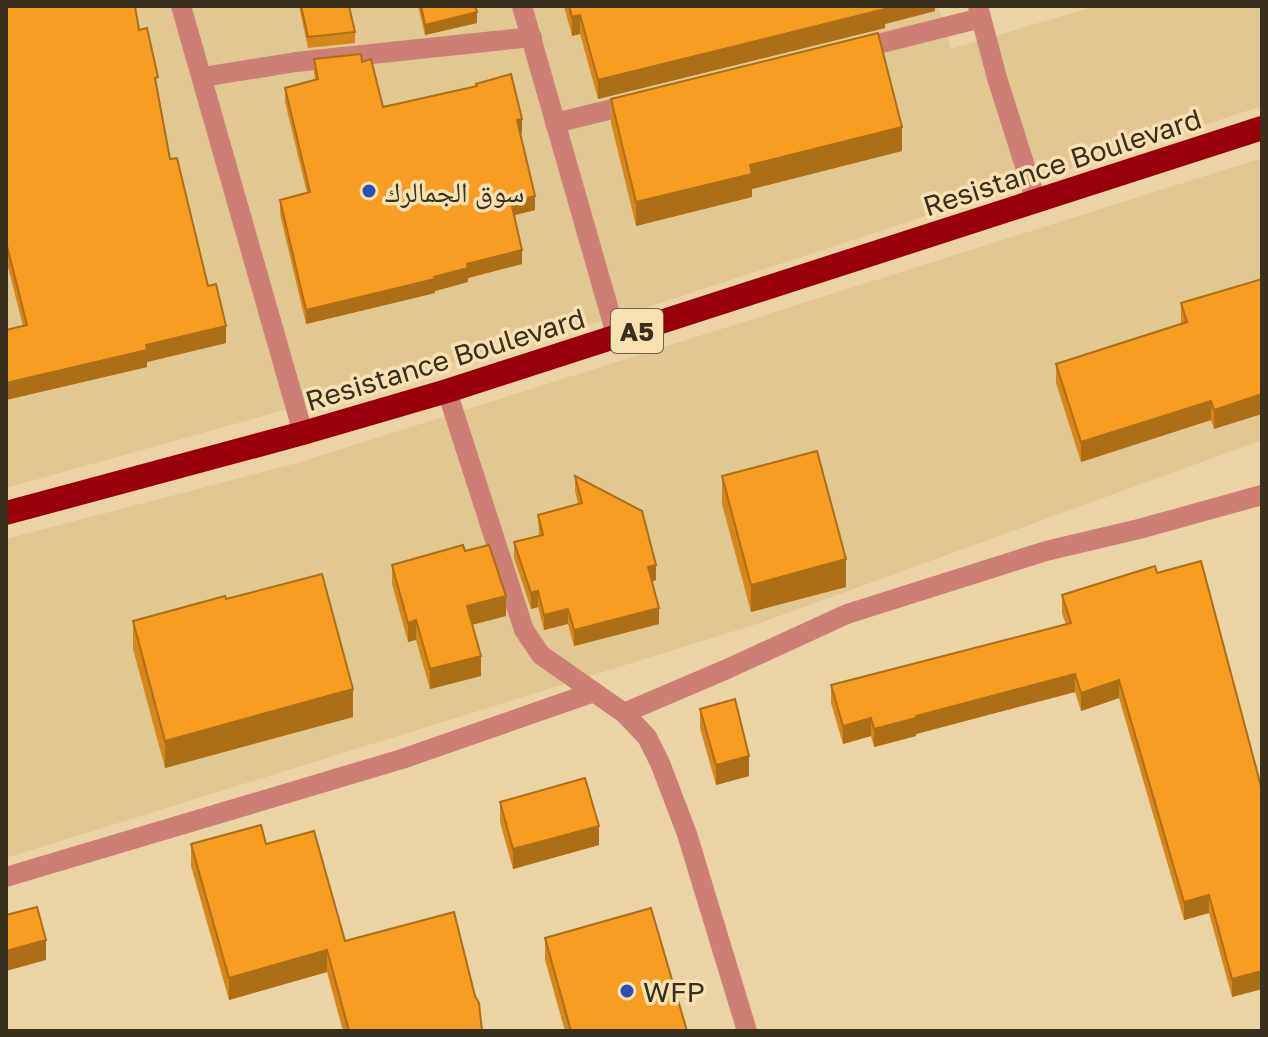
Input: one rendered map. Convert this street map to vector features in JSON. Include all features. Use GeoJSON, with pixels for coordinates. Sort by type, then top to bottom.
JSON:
{"type":"FeatureCollection","features":[{"type":"Feature","properties":{"kind":"highway","name":"Resistance Boulevard"},"geometry":{"type":"LineString","coordinates":[[6,513],[447,391],[1262,128]]}},
{"type":"Feature","properties":{"kind":"street"},"geometry":{"type":"LineString","coordinates":[[181,6],[303,433]]}},
{"type":"Feature","properties":{"kind":"street"},"geometry":{"type":"LineString","coordinates":[[522,6],[617,338]]}},
{"type":"Feature","properties":{"kind":"street"},"geometry":{"type":"LineString","coordinates":[[829,56],[980,12],[997,78],[1036,201]]}},
{"type":"Feature","properties":{"kind":"street"},"geometry":{"type":"LineString","coordinates":[[203,77],[296,62],[532,37]]}},
{"type":"Feature","properties":{"kind":"street"},"geometry":{"type":"LineString","coordinates":[[555,123],[662,97]]}},
{"type":"Feature","properties":{"kind":"street"},"geometry":{"type":"LineString","coordinates":[[447,391],[524,630],[541,655],[624,713],[647,737],[660,763],[687,834],[747,1031]]}},
{"type":"Feature","properties":{"kind":"street"},"geometry":{"type":"LineString","coordinates":[[624,713],[847,614],[1046,551],[1262,495]]}},
{"type":"Feature","properties":{"kind":"street"},"geometry":{"type":"LineString","coordinates":[[6,877],[402,759],[594,692]]}},
{"type":"Feature","properties":{"kind":"shaded area"},"geometry":{"type":"Polygon","coordinates":[[[6,6],[938,6],[951,49],[1096,6],[1262,6],[1262,106],[627,314],[6,488],[6,6]]]}},
{"type":"Feature","properties":{"kind":"shaded area"},"geometry":{"type":"Polygon","coordinates":[[[1262,158],[1262,440],[757,624],[6,858],[6,539],[297,463],[1262,158]]]}},
{"type":"Feature","properties":{"kind":"building"},"geometry":{"type":"Polygon","coordinates":[[[6,6],[135,6],[139,30],[147,28],[170,159],[177,158],[208,286],[216,284],[226,326],[146,345],[147,350],[6,383],[6,330],[27,325],[6,242],[6,6]]]}},
{"type":"Feature","properties":{"kind":"building"},"geometry":{"type":"Polygon","coordinates":[[[301,6],[349,6],[355,32],[308,37],[301,6]]]}},
{"type":"Feature","properties":{"kind":"building"},"geometry":{"type":"Polygon","coordinates":[[[421,6],[475,6],[477,12],[425,25],[421,6]]]}},
{"type":"Feature","properties":{"kind":"building"},"geometry":{"type":"Polygon","coordinates":[[[569,6],[884,6],[885,9],[598,80],[580,15],[572,17],[569,6]]]}},
{"type":"Feature","properties":{"kind":"building"},"geometry":{"type":"Polygon","coordinates":[[[878,33],[902,127],[750,165],[752,174],[636,202],[611,99],[878,33]]]}},
{"type":"Feature","properties":{"kind":"building"},"geometry":{"type":"Polygon","coordinates":[[[361,54],[362,62],[371,59],[383,107],[477,86],[511,74],[522,119],[517,120],[535,196],[511,202],[522,250],[467,264],[468,268],[435,279],[306,310],[280,200],[310,192],[285,88],[318,79],[314,59],[361,54]]]}},
{"type":"Feature","properties":{"kind":"building"},"geometry":{"type":"Polygon","coordinates":[[[1262,279],[1262,394],[1214,410],[1211,401],[1081,442],[1056,364],[1187,322],[1181,303],[1262,279]]]}},
{"type":"Feature","properties":{"kind":"building"},"geometry":{"type":"Polygon","coordinates":[[[817,451],[846,559],[751,585],[722,476],[817,451]]]}},
{"type":"Feature","properties":{"kind":"building"},"geometry":{"type":"Polygon","coordinates":[[[575,476],[642,511],[656,565],[648,567],[659,608],[574,630],[568,609],[544,615],[538,591],[531,593],[514,542],[543,535],[538,515],[582,503],[575,476]]]}},
{"type":"Feature","properties":{"kind":"building"},"geometry":{"type":"Polygon","coordinates":[[[463,545],[465,551],[489,545],[506,596],[467,606],[481,656],[430,669],[416,620],[408,623],[392,565],[463,545]]]}},
{"type":"Feature","properties":{"kind":"building"},"geometry":{"type":"Polygon","coordinates":[[[1201,561],[1262,790],[1262,971],[1232,979],[1209,895],[1184,902],[1119,680],[1081,693],[1075,674],[874,729],[871,718],[843,726],[831,685],[1071,623],[1062,595],[1155,566],[1157,573],[1201,561]]]}},
{"type":"Feature","properties":{"kind":"building"},"geometry":{"type":"Polygon","coordinates":[[[322,574],[353,689],[165,741],[133,621],[322,574]]]}},
{"type":"Feature","properties":{"kind":"building"},"geometry":{"type":"Polygon","coordinates":[[[735,699],[749,756],[716,765],[700,709],[735,699]]]}},
{"type":"Feature","properties":{"kind":"building"},"geometry":{"type":"Polygon","coordinates":[[[585,778],[599,826],[513,849],[500,802],[585,778]]]}},
{"type":"Feature","properties":{"kind":"building"},"geometry":{"type":"Polygon","coordinates":[[[261,825],[266,844],[314,831],[345,941],[454,912],[479,1003],[482,1031],[349,1031],[327,950],[229,978],[191,844],[261,825]]]}},
{"type":"Feature","properties":{"kind":"building"},"geometry":{"type":"Polygon","coordinates":[[[37,907],[46,940],[6,951],[6,915],[37,907]]]}},
{"type":"Feature","properties":{"kind":"building"},"geometry":{"type":"Polygon","coordinates":[[[651,908],[687,1031],[571,1031],[545,938],[651,908]]]}},
{"type":"Feature","properties":{"kind":"place","name":"سوق الجمالرك"},"geometry":{"type":"Point","coordinates":[369,191]}},
{"type":"Feature","properties":{"kind":"place","name":"WFP"},"geometry":{"type":"Point","coordinates":[627,991]}}]}
